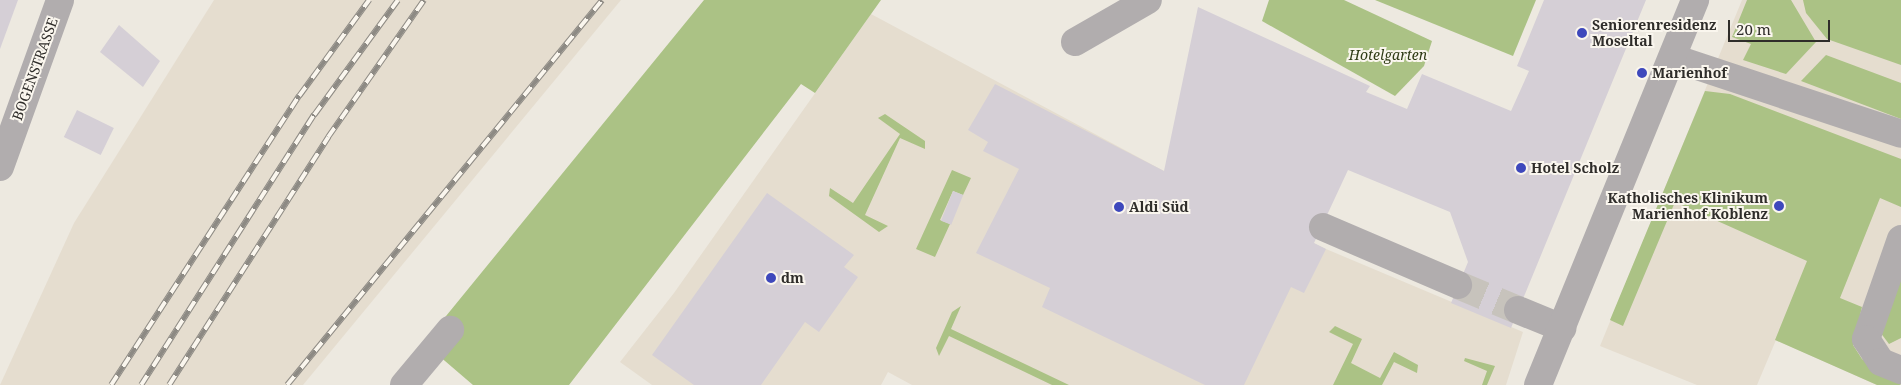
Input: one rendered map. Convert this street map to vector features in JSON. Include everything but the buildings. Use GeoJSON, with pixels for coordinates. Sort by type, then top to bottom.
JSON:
{"type":"FeatureCollection","features":[{"type":"Feature","properties":{"kind":"street","name":"BOGENSTRASSE"},"geometry":{"type":"LineString","coordinates":[[0,167],[60,0]]}},
{"type":"Feature","properties":{"kind":"street"},"geometry":{"type":"LineString","coordinates":[[1075,42],[1148,0]]}},
{"type":"Feature","properties":{"kind":"street"},"geometry":{"type":"LineString","coordinates":[[1538,385],[1673,58],[1695,0]]}},
{"type":"Feature","properties":{"kind":"street"},"geometry":{"type":"LineString","coordinates":[[1673,58],[1901,134]]}},
{"type":"Feature","properties":{"kind":"street"},"geometry":{"type":"LineString","coordinates":[[1323,227],[1458,285]]}},
{"type":"Feature","properties":{"kind":"street"},"geometry":{"type":"LineString","coordinates":[[1901,239],[1866,339],[1881,362],[1901,370]]}},
{"type":"Feature","properties":{"kind":"street"},"geometry":{"type":"LineString","coordinates":[[1518,310],[1562,328]]}},
{"type":"Feature","properties":{"kind":"street"},"geometry":{"type":"LineString","coordinates":[[404,385],[450,330]]}},
{"type":"Feature","properties":{"kind":"shaded area"},"geometry":{"type":"Polygon","coordinates":[[[214,0],[621,0],[303,385],[0,385],[74,223],[214,0]]]}},
{"type":"Feature","properties":{"kind":"shaded area","name":"Katholisches Klinikum Marienhof Koblenz"},"geometry":{"type":"Polygon","coordinates":[[[1742,0],[1901,0],[1901,385],[1877,385],[1776,340],[1757,385],[1697,385],[1600,346],[1742,0]]]}},
{"type":"Feature","properties":{"kind":"shaded area"},"geometry":{"type":"Polygon","coordinates":[[[871,14],[1164,171],[1326,249],[1523,332],[1506,385],[912,385],[888,372],[881,385],[652,385],[620,362],[674,293],[871,14]]]}},
{"type":"Feature","properties":{"kind":"green space"},"geometry":{"type":"Polygon","coordinates":[[[704,0],[881,0],[815,93],[801,84],[569,385],[473,385],[424,343],[704,0]]]}},
{"type":"Feature","properties":{"kind":"green space","name":"Hotelgarten"},"geometry":{"type":"Polygon","coordinates":[[[1269,0],[1344,0],[1432,41],[1424,66],[1395,96],[1262,21],[1269,0]]]}},
{"type":"Feature","properties":{"kind":"green space"},"geometry":{"type":"Polygon","coordinates":[[[1375,0],[1536,0],[1513,56],[1375,0]]]}},
{"type":"Feature","properties":{"kind":"green space"},"geometry":{"type":"Polygon","coordinates":[[[1747,0],[1791,0],[1816,42],[1786,74],[1743,60],[1751,44],[1732,37],[1747,0]]]}},
{"type":"Feature","properties":{"kind":"green space"},"geometry":{"type":"Polygon","coordinates":[[[1803,0],[1901,0],[1901,65],[1827,39],[1806,13],[1803,0]]]}},
{"type":"Feature","properties":{"kind":"green space"},"geometry":{"type":"Polygon","coordinates":[[[1826,55],[1901,83],[1901,119],[1801,81],[1826,55]]]}},
{"type":"Feature","properties":{"kind":"green space"},"geometry":{"type":"Polygon","coordinates":[[[1705,91],[1730,94],[1901,159],[1901,207],[1880,198],[1840,298],[1862,307],[1853,345],[1862,359],[1901,385],[1877,385],[1775,340],[1807,261],[1675,202],[1623,326],[1610,320],[1705,91]]]}},
{"type":"Feature","properties":{"kind":"green space"},"geometry":{"type":"Polygon","coordinates":[[[885,114],[925,141],[925,149],[900,138],[865,215],[888,226],[879,232],[829,196],[830,188],[853,203],[900,134],[878,118],[885,114]]]}},
{"type":"Feature","properties":{"kind":"green space"},"geometry":{"type":"Polygon","coordinates":[[[952,170],[971,178],[963,195],[953,191],[940,220],[950,224],[935,257],[916,249],[952,170]]]}},
{"type":"Feature","properties":{"kind":"green space"},"geometry":{"type":"Polygon","coordinates":[[[1901,272],[1901,338],[1889,344],[1880,332],[1901,272]]]}},
{"type":"Feature","properties":{"kind":"green space"},"geometry":{"type":"Polygon","coordinates":[[[961,306],[951,329],[1069,385],[1052,385],[949,336],[939,356],[936,348],[952,312],[961,306]]]}},
{"type":"Feature","properties":{"kind":"green space"},"geometry":{"type":"Polygon","coordinates":[[[1335,326],[1362,339],[1351,363],[1380,378],[1394,352],[1418,365],[1417,373],[1394,362],[1382,385],[1333,385],[1353,344],[1329,332],[1335,326]]]}},
{"type":"Feature","properties":{"kind":"green space"},"geometry":{"type":"Polygon","coordinates":[[[1465,358],[1495,366],[1487,385],[1482,385],[1487,371],[1464,361],[1465,358]]]}},
{"type":"Feature","properties":{"kind":"tunnel"},"geometry":{"type":"LineString","coordinates":[[1458,285],[1518,310]]}},
{"type":"Feature","properties":{"kind":"railway"},"geometry":{"type":"LineString","coordinates":[[111,385],[299,96],[369,0]]}},
{"type":"Feature","properties":{"kind":"railway"},"geometry":{"type":"LineString","coordinates":[[141,385],[314,115],[398,0]]}},
{"type":"Feature","properties":{"kind":"railway"},"geometry":{"type":"LineString","coordinates":[[169,385],[328,137],[424,0]]}},
{"type":"Feature","properties":{"kind":"railway"},"geometry":{"type":"LineString","coordinates":[[287,385],[602,0]]}},
{"type":"Feature","properties":{"kind":"place","name":"Seniorenresidenz Moseltal"},"geometry":{"type":"Point","coordinates":[1582,33]}},
{"type":"Feature","properties":{"kind":"place","name":"Marienhof"},"geometry":{"type":"Point","coordinates":[1642,73]}},
{"type":"Feature","properties":{"kind":"place","name":"Hotel Scholz"},"geometry":{"type":"Point","coordinates":[1521,168]}},
{"type":"Feature","properties":{"kind":"place","name":"Katholisches Klinikum Marienhof Koblenz"},"geometry":{"type":"Point","coordinates":[1779,206]}},
{"type":"Feature","properties":{"kind":"place","name":"Aldi Süd"},"geometry":{"type":"Point","coordinates":[1119,207]}},
{"type":"Feature","properties":{"kind":"place","name":"dm"},"geometry":{"type":"Point","coordinates":[771,278]}}]}
